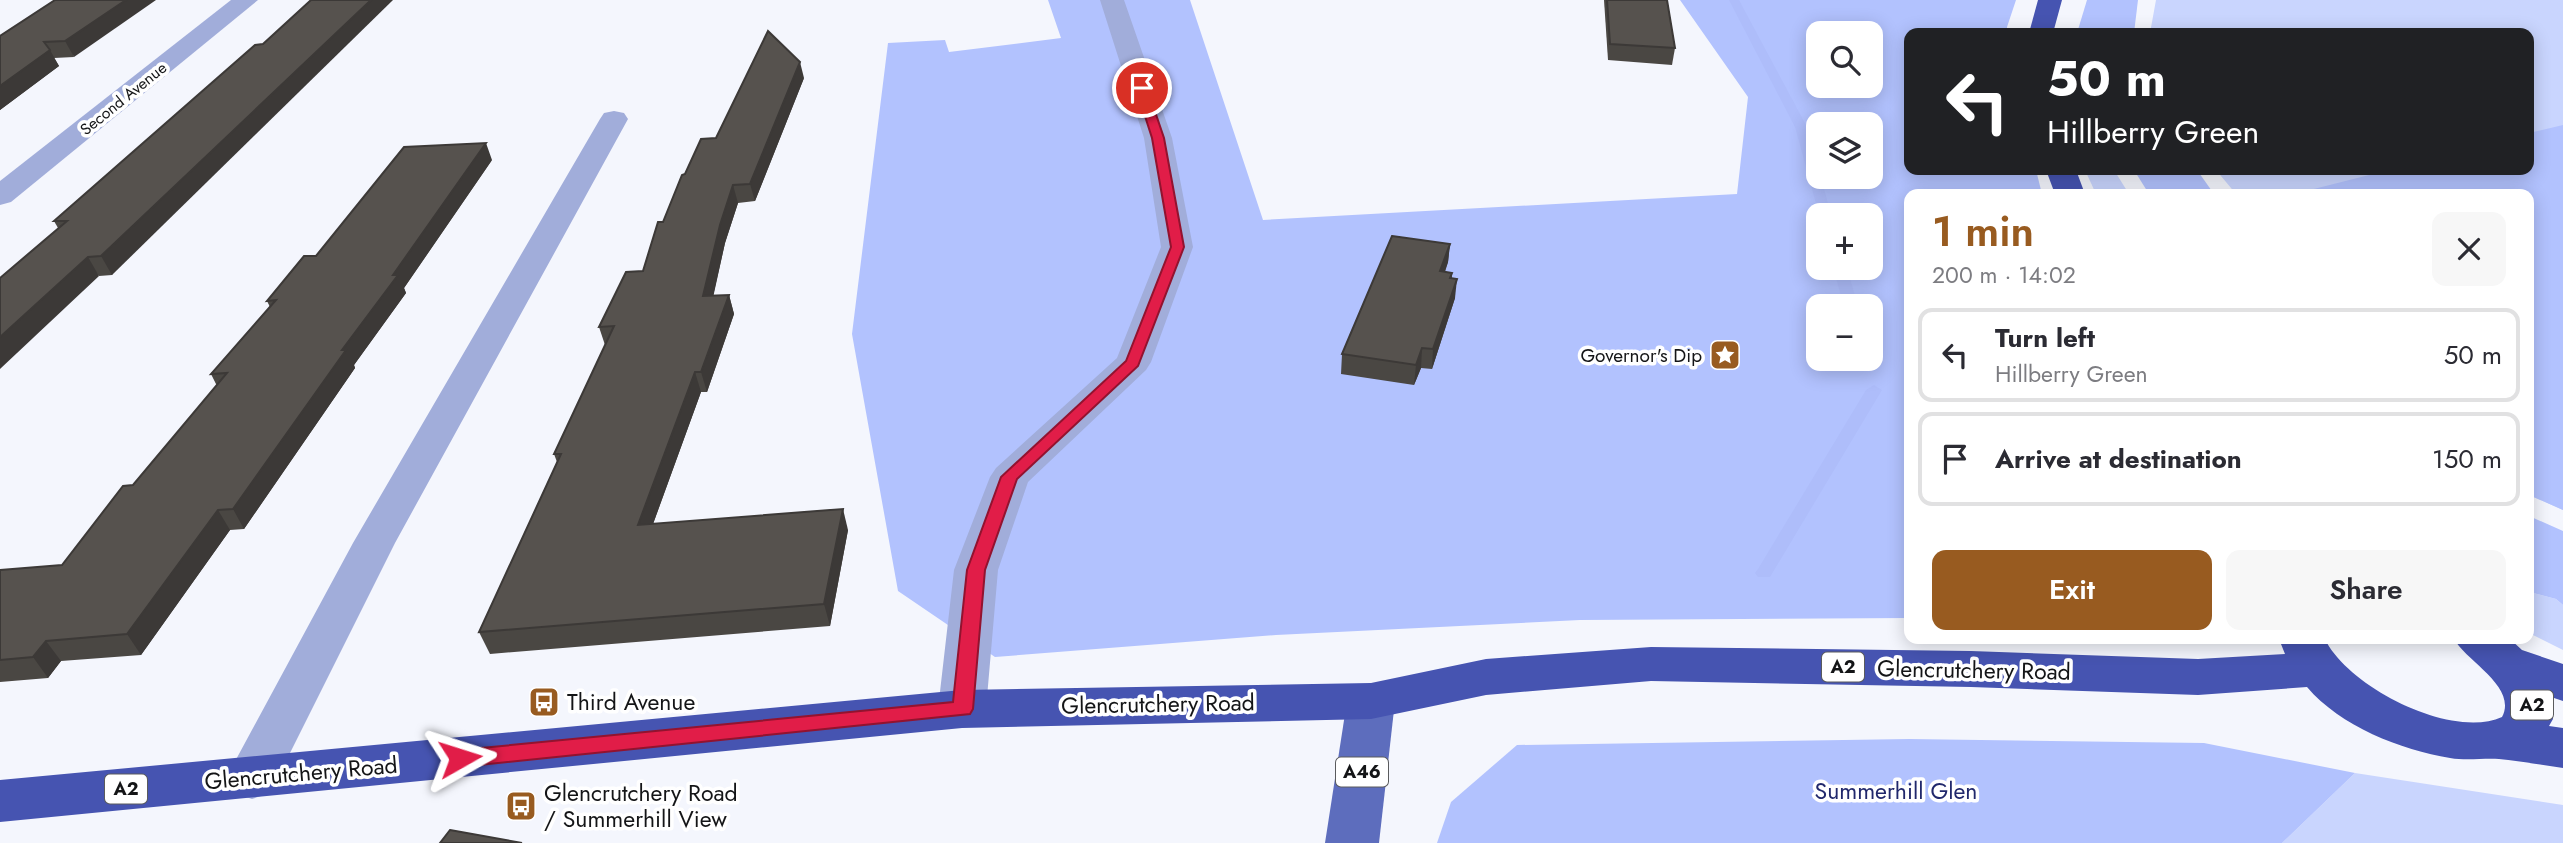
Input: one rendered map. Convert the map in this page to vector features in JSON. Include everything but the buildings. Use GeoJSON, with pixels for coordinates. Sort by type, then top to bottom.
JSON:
{"type":"FeatureCollection","features":[{"type":"Feature","properties":{"kind":"highway"},"geometry":{"type":"LineString","coordinates":[[2042,28],[2050,0]]}},
{"type":"Feature","properties":{"kind":"highway","name":"A2"},"geometry":{"type":"LineString","coordinates":[[2492,651],[2563,682]]}},
{"type":"Feature","properties":{"kind":"highway","name":"A2"},"geometry":{"type":"LineString","coordinates":[[2492,651],[2524,684],[2532,703],[2530,720],[2519,733],[2499,740]]}},
{"type":"Feature","properties":{"kind":"highway","name":"Glencrutchery Road"},"geometry":{"type":"LineString","coordinates":[[0,801],[962,709],[1371,701],[1486,677],[1651,664],[1971,669],[2198,677],[2310,654]]}},
{"type":"Feature","properties":{"kind":"highway","name":"A2"},"geometry":{"type":"LineString","coordinates":[[2310,654],[2346,694],[2382,716],[2423,733],[2464,741],[2499,740],[2563,748]]}},
{"type":"Feature","properties":{"kind":"main road","name":"A46"},"geometry":{"type":"LineString","coordinates":[[1352,843],[1371,701]]}},
{"type":"Feature","properties":{"kind":"street","name":"Second Avenue"},"geometry":{"type":"LineString","coordinates":[[0,197],[246,0]]}},
{"type":"Feature","properties":{"kind":"street"},"geometry":{"type":"LineString","coordinates":[[962,709],[976,570],[1010,477],[1133,362],[1177,247],[1158,138],[1112,0]]}},
{"type":"Feature","properties":{"kind":"street"},"geometry":{"type":"LineString","coordinates":[[252,778],[374,542],[614,118]]}},
{"type":"Feature","properties":{"kind":"shaded area"},"geometry":{"type":"Polygon","coordinates":[[[2156,0],[2563,0],[2563,510],[2534,497],[2534,189],[2232,189],[2220,175],[2534,175],[2534,28],[2151,28],[2156,0]]]}},
{"type":"Feature","properties":{"kind":"shaded area"},"geometry":{"type":"Polygon","coordinates":[[[2087,175],[2117,175],[2126,189],[2094,189],[2087,175]]]}},
{"type":"Feature","properties":{"kind":"shaded area"},"geometry":{"type":"Polygon","coordinates":[[[2534,593],[2556,599],[2563,605],[2563,650],[2534,636],[2534,593]]]}},
{"type":"Feature","properties":{"kind":"shaded area"},"geometry":{"type":"Polygon","coordinates":[[[2355,773],[2563,805],[2563,843],[2282,843],[2355,773]]]}},
{"type":"Feature","properties":{"kind":"green space"},"geometry":{"type":"Polygon","coordinates":[[[1048,0],[1190,0],[1263,220],[1737,194],[1748,97],[1680,0],[2016,0],[2007,28],[1904,28],[1904,175],[2037,175],[2041,189],[1904,189],[1904,618],[1580,620],[1276,635],[995,657],[898,591],[852,334],[888,43],[945,40],[949,52],[1061,38],[1048,0]]]}},
{"type":"Feature","properties":{"kind":"green space"},"geometry":{"type":"Polygon","coordinates":[[[2087,0],[2138,0],[2135,28],[2079,28],[2087,0]]]}},
{"type":"Feature","properties":{"kind":"green space"},"geometry":{"type":"Polygon","coordinates":[[[2563,125],[2563,510],[2534,497],[2534,189],[2314,189],[2369,175],[2534,175],[2534,132],[2563,125]]]}},
{"type":"Feature","properties":{"kind":"green space"},"geometry":{"type":"Polygon","coordinates":[[[2137,175],[2201,175],[2210,189],[2146,189],[2137,175]]]}},
{"type":"Feature","properties":{"kind":"green space"},"geometry":{"type":"Polygon","coordinates":[[[2534,518],[2563,531],[2563,605],[2556,599],[2534,593],[2534,518]]]}},
{"type":"Feature","properties":{"kind":"green space","name":"Summerhill Glen"},"geometry":{"type":"Polygon","coordinates":[[[1909,739],[2204,743],[2355,773],[2282,843],[1437,843],[1451,802],[1517,745],[1909,739]]]}},
{"type":"Feature","properties":{"kind":"waterway"},"geometry":{"type":"LineString","coordinates":[[1734,0],[1801,127],[1822,203]]}},
{"type":"Feature","properties":{"kind":"waterway"},"geometry":{"type":"LineString","coordinates":[[1843,280],[1848,294]]}},
{"type":"Feature","properties":{"kind":"waterway"},"geometry":{"type":"LineString","coordinates":[[1764,573],[1874,390]]}},
{"type":"Feature","properties":{"kind":"place","name":"Governor's Dip"},"geometry":{"type":"Point","coordinates":[1725,355]}},
{"type":"Feature","properties":{"kind":"place","name":"Third Avenue"},"geometry":{"type":"Point","coordinates":[544,702]}},
{"type":"Feature","properties":{"kind":"place","name":"Glencrutchery Road / Summerhill View"},"geometry":{"type":"Point","coordinates":[521,806]}},
{"type":"Feature","properties":{"kind":"route"},"geometry":{"type":"LineString","coordinates":[[460,758],[962,709],[976,570],[1010,477],[1133,362],[1177,247],[1158,138],[1142,88]]}}]}
